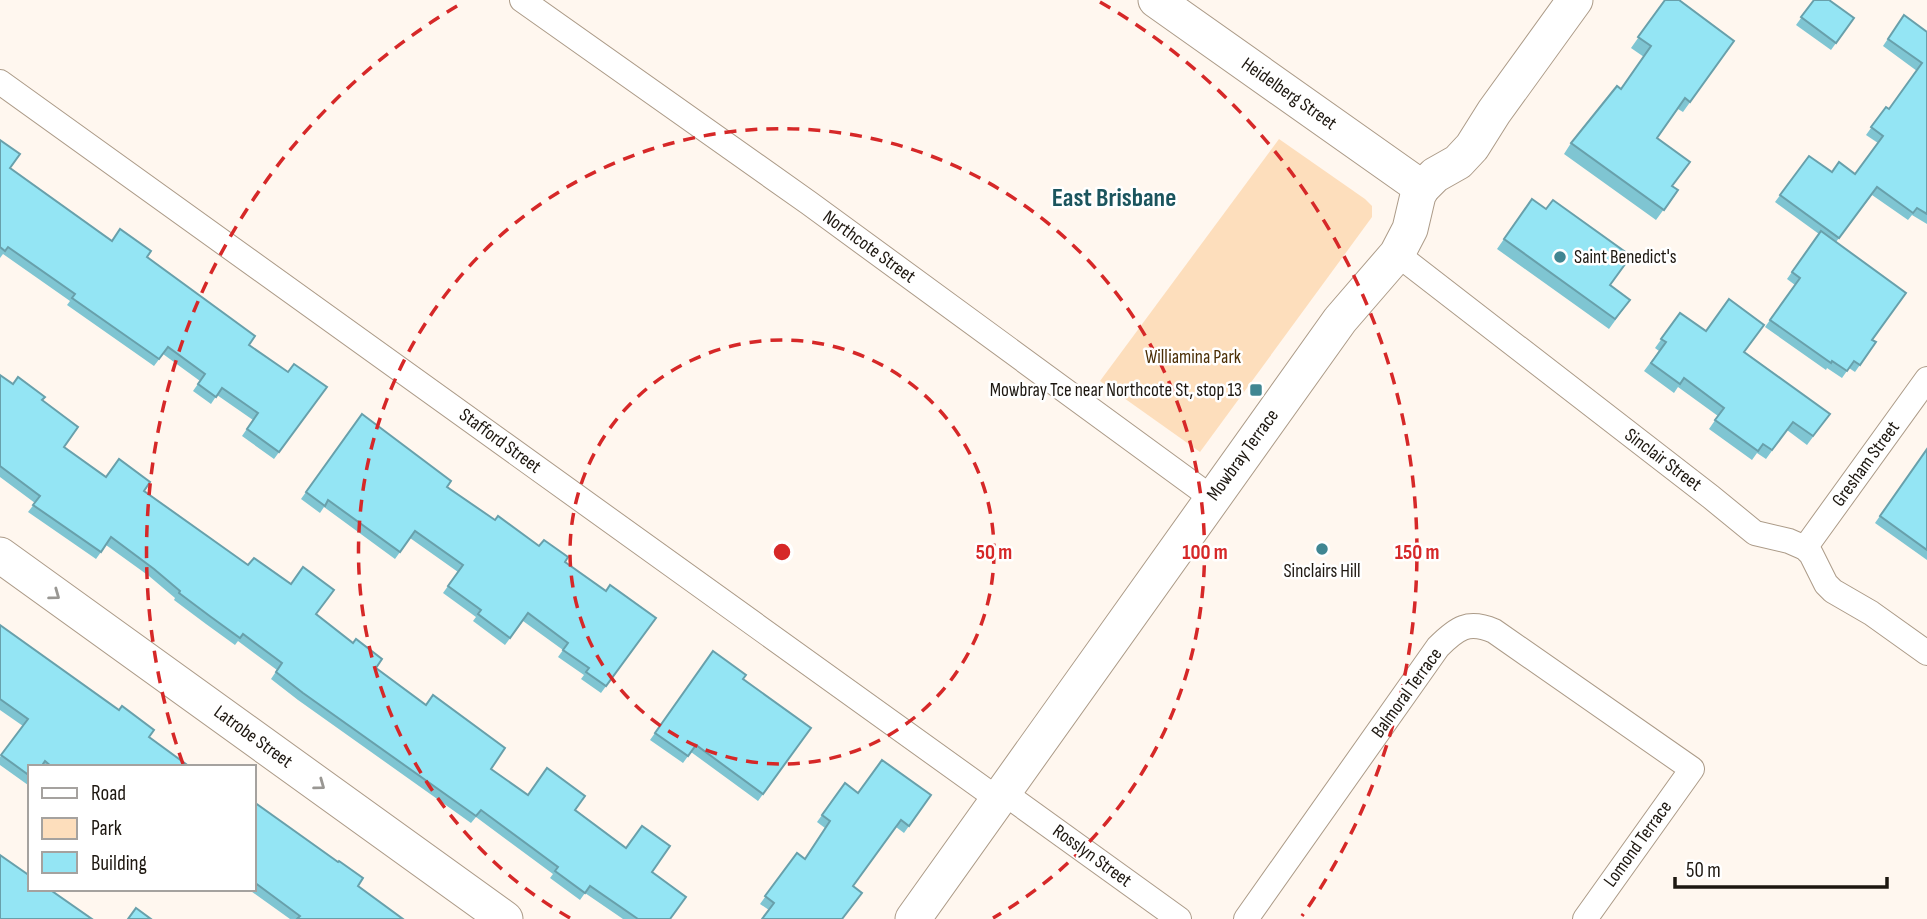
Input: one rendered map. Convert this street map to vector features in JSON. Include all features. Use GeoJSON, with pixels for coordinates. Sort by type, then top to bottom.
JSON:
{"type":"FeatureCollection","features":[{"type":"Feature","properties":{"kind":"street","name":"Northcote Street"},"geometry":{"type":"LineString","coordinates":[[522,0],[809,203],[1212,498]]}},
{"type":"Feature","properties":{"kind":"street","name":"Heidelberg Street"},"geometry":{"type":"LineString","coordinates":[[1156,0],[1422,188]]}},
{"type":"Feature","properties":{"kind":"street"},"geometry":{"type":"LineString","coordinates":[[1422,188],[1435,175],[1458,162],[1472,147],[1575,0]]}},
{"type":"Feature","properties":{"kind":"street","name":"Stafford Street"},"geometry":{"type":"LineString","coordinates":[[0,82],[1002,797]]}},
{"type":"Feature","properties":{"kind":"street","name":"Mowbray Terrace"},"geometry":{"type":"LineString","coordinates":[[913,919],[1340,320],[1397,254],[1410,229],[1422,188]]}},
{"type":"Feature","properties":{"kind":"street","name":"Sinclair Street"},"geometry":{"type":"LineString","coordinates":[[1397,254],[1711,496],[1742,524],[1755,533],[1789,541],[1805,548]]}},
{"type":"Feature","properties":{"kind":"street","name":"Gresham Street"},"geometry":{"type":"LineString","coordinates":[[1805,548],[1927,379]]}},
{"type":"Feature","properties":{"kind":"street"},"geometry":{"type":"LineString","coordinates":[[1805,548],[1811,554],[1825,584],[1833,591],[1871,612],[1927,653]]}},
{"type":"Feature","properties":{"kind":"street","name":"Latrobe Street"},"geometry":{"type":"LineString","coordinates":[[0,555],[505,919]]}},
{"type":"Feature","properties":{"kind":"street","name":"Balmoral Terrace"},"geometry":{"type":"LineString","coordinates":[[1246,919],[1438,647],[1455,630],[1471,625],[1494,631],[1692,769]]}},
{"type":"Feature","properties":{"kind":"street","name":"Lomond Terrace"},"geometry":{"type":"LineString","coordinates":[[1584,919],[1692,769]]}},
{"type":"Feature","properties":{"kind":"street","name":"Rosslyn Street"},"geometry":{"type":"LineString","coordinates":[[1002,797],[1179,919]]}},
{"type":"Feature","properties":{"kind":"green space","name":"Williamina Park"},"geometry":{"type":"Polygon","coordinates":[[[1279,139],[1365,199],[1372,206],[1372,217],[1200,452],[1100,381],[1279,139]]]}},
{"type":"Feature","properties":{"kind":"building"},"geometry":{"type":"Polygon","coordinates":[[[1665,0],[1679,0],[1734,41],[1690,102],[1685,98],[1657,138],[1690,162],[1672,186],[1678,190],[1664,210],[1571,143],[1617,86],[1621,89],[1651,46],[1638,37],[1665,0]]]}},
{"type":"Feature","properties":{"kind":"building"},"geometry":{"type":"Polygon","coordinates":[[[1814,0],[1829,0],[1854,18],[1836,43],[1801,17],[1814,0]]]}},
{"type":"Feature","properties":{"kind":"building"},"geometry":{"type":"Polygon","coordinates":[[[1904,15],[1927,32],[1927,214],[1917,208],[1913,213],[1877,187],[1839,238],[1780,195],[1809,156],[1832,172],[1839,162],[1855,174],[1883,136],[1871,127],[1886,107],[1889,109],[1922,63],[1888,39],[1904,15]]]}},
{"type":"Feature","properties":{"kind":"building"},"geometry":{"type":"Polygon","coordinates":[[[0,140],[20,154],[10,168],[112,241],[120,229],[151,251],[147,257],[255,336],[249,345],[288,372],[294,364],[327,387],[279,452],[247,429],[258,413],[222,388],[216,397],[198,384],[205,374],[168,347],[159,359],[72,298],[75,294],[8,247],[5,251],[0,247],[0,140]]]}},
{"type":"Feature","properties":{"kind":"building","name":"Saint Benedict's"},"geometry":{"type":"Polygon","coordinates":[[[1532,199],[1546,209],[1553,200],[1631,256],[1610,285],[1630,300],[1615,319],[1504,239],[1532,199]]]}},
{"type":"Feature","properties":{"kind":"building"},"geometry":{"type":"Polygon","coordinates":[[[1821,231],[1906,293],[1872,340],[1876,342],[1860,365],[1854,361],[1847,371],[1832,361],[1831,363],[1770,320],[1800,278],[1792,272],[1821,231]]]}},
{"type":"Feature","properties":{"kind":"building"},"geometry":{"type":"Polygon","coordinates":[[[1729,299],[1764,325],[1744,352],[1830,414],[1813,436],[1793,422],[1772,450],[1763,444],[1758,451],[1715,420],[1724,408],[1684,378],[1680,384],[1651,363],[1666,342],[1661,339],[1680,313],[1706,331],[1729,299]]]}},
{"type":"Feature","properties":{"kind":"building"},"geometry":{"type":"Polygon","coordinates":[[[0,375],[13,384],[18,377],[45,397],[42,400],[78,427],[64,447],[106,477],[119,459],[150,482],[144,491],[248,565],[254,558],[291,584],[303,567],[334,590],[316,614],[353,643],[356,639],[382,659],[376,668],[426,705],[433,695],[505,748],[491,769],[528,795],[547,768],[585,796],[575,810],[626,848],[642,826],[670,846],[652,872],[686,897],[670,919],[638,919],[590,886],[585,893],[555,871],[558,867],[481,810],[476,816],[303,693],[276,672],[282,663],[243,634],[240,638],[211,617],[111,537],[101,552],[33,505],[40,496],[0,466],[0,375]]]}},
{"type":"Feature","properties":{"kind":"building"},"geometry":{"type":"Polygon","coordinates":[[[362,414],[451,481],[447,487],[495,520],[498,516],[539,546],[544,540],[568,557],[565,562],[606,591],[610,585],[656,618],[606,686],[586,672],[589,668],[563,650],[568,643],[528,613],[510,638],[478,614],[481,610],[448,586],[463,565],[415,531],[400,552],[328,500],[325,506],[306,492],[362,414]]]}},
{"type":"Feature","properties":{"kind":"building"},"geometry":{"type":"Polygon","coordinates":[[[1927,449],[1927,550],[1880,516],[1927,449]]]}},
{"type":"Feature","properties":{"kind":"building"},"geometry":{"type":"Polygon","coordinates":[[[0,625],[119,710],[122,706],[154,730],[149,737],[187,765],[50,765],[45,761],[42,765],[28,765],[28,775],[1,755],[28,719],[0,699],[0,625]]]}},
{"type":"Feature","properties":{"kind":"building"},"geometry":{"type":"Polygon","coordinates":[[[713,651],[746,675],[743,679],[811,728],[763,794],[696,745],[688,756],[655,733],[713,651]]]}},
{"type":"Feature","properties":{"kind":"building"},"geometry":{"type":"Polygon","coordinates":[[[882,760],[931,795],[909,826],[901,820],[853,886],[862,893],[842,919],[762,919],[774,903],[765,896],[797,853],[805,859],[830,821],[822,815],[845,783],[858,793],[882,760]]]}},
{"type":"Feature","properties":{"kind":"building"},"geometry":{"type":"Polygon","coordinates":[[[256,803],[363,878],[358,886],[403,919],[297,919],[300,916],[256,883],[256,803]]]}},
{"type":"Feature","properties":{"kind":"building"},"geometry":{"type":"Polygon","coordinates":[[[0,855],[28,875],[28,891],[52,891],[92,919],[0,919],[0,855]]]}},
{"type":"Feature","properties":{"kind":"building"},"geometry":{"type":"Polygon","coordinates":[[[136,908],[151,919],[128,919],[136,908]]]}},
{"type":"Feature","properties":{"kind":"place","name":"Saint Benedict's"},"geometry":{"type":"Point","coordinates":[1560,257]}},
{"type":"Feature","properties":{"kind":"place","name":"Mowbray Tce near Northcote St, stop 13"},"geometry":{"type":"Point","coordinates":[1256,390]}},
{"type":"Feature","properties":{"kind":"place","name":"Sinclairs Hill"},"geometry":{"type":"Point","coordinates":[1322,549]}},
{"type":"Feature","properties":{"kind":"district","name":"East Brisbane"},"geometry":{"type":"Point","coordinates":[1114,198]}}]}
